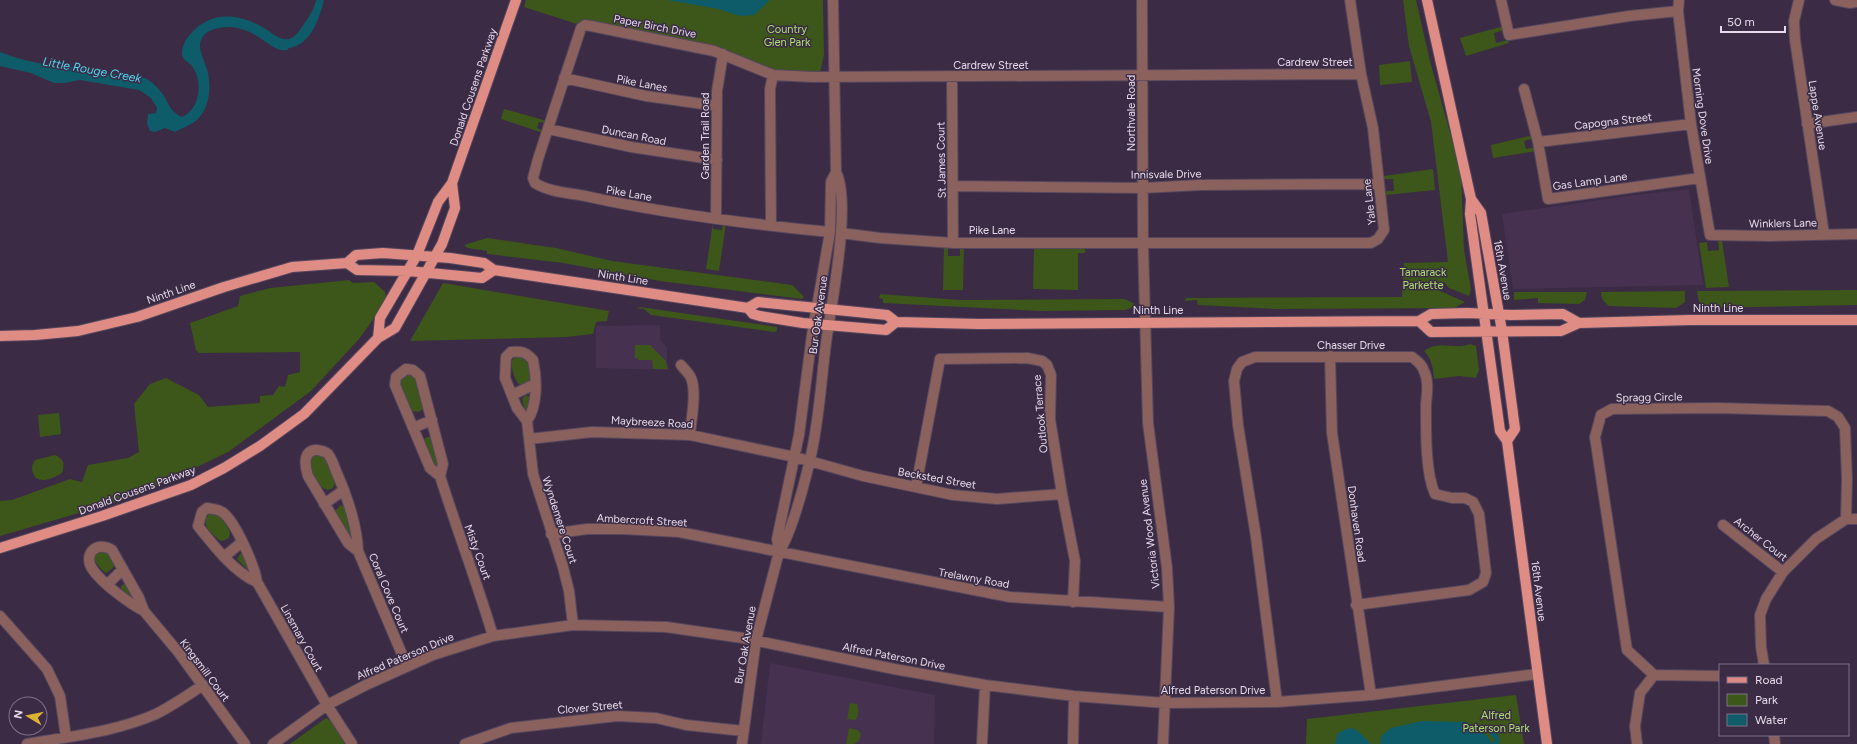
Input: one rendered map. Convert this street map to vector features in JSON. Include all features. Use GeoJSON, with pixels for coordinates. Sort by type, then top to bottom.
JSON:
{"type":"FeatureCollection","features":[{"type":"Feature","properties":{"kind":"main road","name":"Donald Cousens Parkway"},"geometry":{"type":"LineString","coordinates":[[378,338],[380,318],[417,255],[438,202],[452,183],[516,0]]}},
{"type":"Feature","properties":{"kind":"main road","name":"16th Avenue"},"geometry":{"type":"LineString","coordinates":[[1427,0],[1471,199],[1470,214],[1500,431],[1507,441],[1547,744]]}},
{"type":"Feature","properties":{"kind":"main road","name":"Donald Cousens Parkway"},"geometry":{"type":"LineString","coordinates":[[0,548],[191,485],[224,468],[260,446],[304,414],[378,338],[395,328],[442,244],[455,208],[452,183]]}},
{"type":"Feature","properties":{"kind":"main road","name":"16th Avenue"},"geometry":{"type":"LineString","coordinates":[[1471,199],[1481,213],[1502,331],[1515,429],[1507,441]]}},
{"type":"Feature","properties":{"kind":"main road","name":"Ninth Line"},"geometry":{"type":"LineString","coordinates":[[0,336],[35,335],[78,331],[137,317],[224,287],[292,267],[347,263],[356,255],[383,253],[484,262],[494,270],[748,308],[758,302],[886,316],[896,322],[979,324],[1419,321],[1431,314],[1563,314],[1579,323]]}},
{"type":"Feature","properties":{"kind":"main road","name":"Ninth Line"},"geometry":{"type":"LineString","coordinates":[[347,263],[357,270],[426,272],[482,278],[494,270]]}},
{"type":"Feature","properties":{"kind":"main road","name":"Ninth Line"},"geometry":{"type":"LineString","coordinates":[[748,308],[753,314],[765,318],[815,324],[886,330],[896,322]]}},
{"type":"Feature","properties":{"kind":"main road","name":"Ninth Line"},"geometry":{"type":"LineString","coordinates":[[1419,321],[1431,332],[1561,332],[1579,323],[1690,320],[1857,320]]}},
{"type":"Feature","properties":{"kind":"street","name":"Bur Oak Avenue"},"geometry":{"type":"LineString","coordinates":[[742,744],[756,640],[779,552],[786,541],[810,461],[815,438],[841,233],[840,180],[836,172],[833,0]]}},
{"type":"Feature","properties":{"kind":"street","name":"Northvale Road"},"geometry":{"type":"LineString","coordinates":[[1142,0],[1143,243],[1145,322]]}},
{"type":"Feature","properties":{"kind":"street","name":"Yale Lane"},"geometry":{"type":"LineString","coordinates":[[1143,243],[1371,243],[1378,239],[1384,230],[1373,128],[1361,74],[1350,0]]}},
{"type":"Feature","properties":{"kind":"street"},"geometry":{"type":"LineString","coordinates":[[1501,0],[1509,35],[1636,15],[1678,11]]}},
{"type":"Feature","properties":{"kind":"street","name":"Morning Dove Drive"},"geometry":{"type":"LineString","coordinates":[[1680,0],[1678,11],[1691,124],[1710,235]]}},
{"type":"Feature","properties":{"kind":"street","name":"Lappe Avenue"},"geometry":{"type":"LineString","coordinates":[[1799,0],[1794,20],[1807,124],[1824,234]]}},
{"type":"Feature","properties":{"kind":"street"},"geometry":{"type":"LineString","coordinates":[[1835,0],[1850,3],[1857,2]]}},
{"type":"Feature","properties":{"kind":"street","name":"Paper Birch Drive"},"geometry":{"type":"LineString","coordinates":[[564,78],[579,31],[585,26],[699,47],[723,54],[773,75]]}},
{"type":"Feature","properties":{"kind":"street","name":"Garden Trail Road"},"geometry":{"type":"LineString","coordinates":[[716,218],[718,78],[723,54]]}},
{"type":"Feature","properties":{"kind":"street","name":"Cardrew Street"},"geometry":{"type":"LineString","coordinates":[[773,75],[834,77],[952,77],[1361,74]]}},
{"type":"Feature","properties":{"kind":"street"},"geometry":{"type":"LineString","coordinates":[[771,226],[770,89],[773,75]]}},
{"type":"Feature","properties":{"kind":"street","name":"St James Court"},"geometry":{"type":"LineString","coordinates":[[952,77],[953,243]]}},
{"type":"Feature","properties":{"kind":"street","name":"Pike Lanes"},"geometry":{"type":"LineString","coordinates":[[564,78],[652,97],[717,106]]}},
{"type":"Feature","properties":{"kind":"street","name":"Pike Lane"},"geometry":{"type":"LineString","coordinates":[[564,78],[534,175],[534,180],[537,184],[621,204],[771,226],[830,232]]}},
{"type":"Feature","properties":{"kind":"street","name":"Gas Lamp Lane"},"geometry":{"type":"LineString","coordinates":[[1524,89],[1538,142],[1548,199],[1700,178]]}},
{"type":"Feature","properties":{"kind":"street"},"geometry":{"type":"LineString","coordinates":[[1807,124],[1857,117]]}},
{"type":"Feature","properties":{"kind":"street","name":"Capogna Street"},"geometry":{"type":"LineString","coordinates":[[1538,142],[1691,124]]}},
{"type":"Feature","properties":{"kind":"street","name":"Duncan Road"},"geometry":{"type":"LineString","coordinates":[[548,129],[631,147],[717,160]]}},
{"type":"Feature","properties":{"kind":"street","name":"Bur Oak Avenue"},"geometry":{"type":"LineString","coordinates":[[779,552],[777,539],[795,457],[830,232],[831,182],[836,172]]}},
{"type":"Feature","properties":{"kind":"street","name":"Innisvale Drive"},"geometry":{"type":"LineString","coordinates":[[953,186],[1143,188],[1200,185],[1379,184]]}},
{"type":"Feature","properties":{"kind":"street","name":"Pike Lane"},"geometry":{"type":"LineString","coordinates":[[841,233],[880,238],[953,243],[1143,243]]}},
{"type":"Feature","properties":{"kind":"street","name":"Winklers Lane"},"geometry":{"type":"LineString","coordinates":[[1710,235],[1769,236],[1857,234]]}},
{"type":"Feature","properties":{"kind":"street","name":"Victoria Wood Avenue"},"geometry":{"type":"LineString","coordinates":[[1145,322],[1148,423],[1167,568],[1169,607],[1163,744]]}},
{"type":"Feature","properties":{"kind":"street","name":"Wyndemere Court"},"geometry":{"type":"LineString","coordinates":[[527,421],[532,413],[535,384],[533,360],[527,353],[522,351],[511,352],[506,357],[504,366],[505,378],[517,408],[527,421],[533,474],[569,591],[573,625]]}},
{"type":"Feature","properties":{"kind":"street","name":"Chasser Drive"},"geometry":{"type":"LineString","coordinates":[[1278,702],[1256,537],[1238,425],[1234,381],[1237,369],[1247,358],[1330,356],[1412,357],[1419,363],[1427,379],[1426,431],[1431,485],[1435,494],[1452,498],[1465,498],[1473,502],[1479,514],[1486,573],[1483,582],[1469,590],[1356,605]]}},
{"type":"Feature","properties":{"kind":"street","name":"Donhaven Road"},"geometry":{"type":"LineString","coordinates":[[1330,356],[1332,433],[1356,605],[1371,695]]}},
{"type":"Feature","properties":{"kind":"street","name":"Outlook Terrace"},"geometry":{"type":"LineString","coordinates":[[916,487],[940,360],[1026,358],[1042,361],[1047,365],[1051,375],[1050,419],[1075,561],[1073,602]]}},
{"type":"Feature","properties":{"kind":"street"},"geometry":{"type":"LineString","coordinates":[[681,366],[690,376],[692,382],[693,402],[690,435]]}},
{"type":"Feature","properties":{"kind":"street","name":"Misty Court"},"geometry":{"type":"LineString","coordinates":[[440,476],[430,468],[395,385],[396,377],[403,370],[413,370],[420,376],[443,464],[440,476],[493,636]]}},
{"type":"Feature","properties":{"kind":"street"},"geometry":{"type":"LineString","coordinates":[[512,395],[535,384]]}},
{"type":"Feature","properties":{"kind":"street","name":"Spragg Circle"},"geometry":{"type":"LineString","coordinates":[[1654,676],[1627,650],[1595,437],[1601,415],[1612,409],[1718,408],[1828,411],[1838,417],[1845,428],[1847,479],[1846,519]]}},
{"type":"Feature","properties":{"kind":"street"},"geometry":{"type":"LineString","coordinates":[[413,428],[432,420]]}},
{"type":"Feature","properties":{"kind":"street","name":"Maybreeze Road"},"geometry":{"type":"LineString","coordinates":[[529,439],[592,432],[690,435],[795,457]]}},
{"type":"Feature","properties":{"kind":"street","name":"Coral Cove Court"},"geometry":{"type":"LineString","coordinates":[[358,551],[348,543],[308,476],[305,468],[305,457],[308,453],[314,450],[320,450],[328,454],[344,490],[357,538],[358,551],[407,666]]}},
{"type":"Feature","properties":{"kind":"street"},"geometry":{"type":"LineString","coordinates":[[795,457],[810,461]]}},
{"type":"Feature","properties":{"kind":"street","name":"Becksted Street"},"geometry":{"type":"LineString","coordinates":[[810,461],[863,476],[953,495],[997,499],[1062,494]]}},
{"type":"Feature","properties":{"kind":"street"},"geometry":{"type":"LineString","coordinates":[[324,504],[344,490]]}},
{"type":"Feature","properties":{"kind":"street","name":"Linsmary Court"},"geometry":{"type":"LineString","coordinates":[[257,582],[242,573],[198,526],[202,512],[207,508],[224,513],[233,525],[256,573],[257,582],[327,705],[352,744]]}},
{"type":"Feature","properties":{"kind":"street"},"geometry":{"type":"LineString","coordinates":[[1764,664],[1760,647],[1760,615],[1766,599],[1783,572],[1816,539],[1846,519],[1857,519]]}},
{"type":"Feature","properties":{"kind":"street","name":"Archer Court"},"geometry":{"type":"LineString","coordinates":[[1724,525],[1783,572]]}},
{"type":"Feature","properties":{"kind":"street","name":"Ambercroft Street"},"geometry":{"type":"LineString","coordinates":[[551,534],[587,529],[656,530],[686,534],[779,552]]}},
{"type":"Feature","properties":{"kind":"street"},"geometry":{"type":"LineString","coordinates":[[225,556],[242,542]]}},
{"type":"Feature","properties":{"kind":"street","name":"Kingsmill Court"},"geometry":{"type":"LineString","coordinates":[[144,611],[128,603],[94,571],[89,563],[89,555],[93,550],[98,547],[105,546],[112,550],[139,598],[144,611],[203,685],[245,744]]}},
{"type":"Feature","properties":{"kind":"street","name":"Trelawny Road"},"geometry":{"type":"LineString","coordinates":[[779,552],[1010,597],[1169,607]]}},
{"type":"Feature","properties":{"kind":"street"},"geometry":{"type":"LineString","coordinates":[[108,584],[123,569]]}},
{"type":"Feature","properties":{"kind":"street"},"geometry":{"type":"LineString","coordinates":[[0,616],[47,669],[60,696],[66,737]]}},
{"type":"Feature","properties":{"kind":"street","name":"Alfred Paterson Drive"},"geometry":{"type":"LineString","coordinates":[[273,744],[327,705],[433,655],[493,636],[573,625],[666,627],[756,640],[894,669],[985,685],[1074,696],[1165,703],[1278,702],[1371,695],[1537,674]]}},
{"type":"Feature","properties":{"kind":"street"},"geometry":{"type":"LineString","coordinates":[[1637,744],[1635,726],[1640,693],[1654,676],[1719,676]]}},
{"type":"Feature","properties":{"kind":"street"},"geometry":{"type":"LineString","coordinates":[[27,744],[104,731],[156,714],[203,685]]}},
{"type":"Feature","properties":{"kind":"street"},"geometry":{"type":"LineString","coordinates":[[982,744],[985,685]]}},
{"type":"Feature","properties":{"kind":"street"},"geometry":{"type":"LineString","coordinates":[[1073,744],[1074,696]]}},
{"type":"Feature","properties":{"kind":"street","name":"Clover Street"},"geometry":{"type":"LineString","coordinates":[[465,744],[511,728],[617,716],[656,718],[686,725],[744,731]]}},
{"type":"Feature","properties":{"kind":"shaded area"},"geometry":{"type":"Polygon","coordinates":[[[1689,189],[1703,285],[1513,289],[1502,214],[1635,195],[1689,189]]]}},
{"type":"Feature","properties":{"kind":"shaded area"},"geometry":{"type":"Polygon","coordinates":[[[660,325],[660,339],[667,348],[669,370],[596,368],[596,326],[660,325]]]}},
{"type":"Feature","properties":{"kind":"shaded area"},"geometry":{"type":"Polygon","coordinates":[[[770,663],[935,695],[934,744],[761,744],[770,663]]]}},
{"type":"Feature","properties":{"kind":"green space","name":"Country Glen Park"},"geometry":{"type":"Polygon","coordinates":[[[526,0],[823,0],[824,55],[820,73],[780,72],[725,49],[706,44],[584,19],[577,24],[524,7],[526,0]]]}},
{"type":"Feature","properties":{"kind":"green space","name":"Tamarack Parkette"},"geometry":{"type":"Polygon","coordinates":[[[1403,0],[1416,0],[1430,61],[1461,172],[1464,250],[1471,289],[1469,296],[1449,288],[1444,282],[1438,290],[1465,302],[1454,308],[1275,309],[1198,305],[1197,300],[1185,301],[1186,298],[1402,297],[1404,263],[1448,262],[1431,122],[1409,46],[1403,0]]]}},
{"type":"Feature","properties":{"kind":"green space"},"geometry":{"type":"Polygon","coordinates":[[[1504,26],[1505,30],[1494,33],[1496,43],[1508,40],[1509,43],[1466,56],[1460,38],[1504,26]]]}},
{"type":"Feature","properties":{"kind":"green space"},"geometry":{"type":"Polygon","coordinates":[[[1410,61],[1412,82],[1380,85],[1379,65],[1410,61]]]}},
{"type":"Feature","properties":{"kind":"green space"},"geometry":{"type":"Polygon","coordinates":[[[504,109],[547,121],[546,123],[539,122],[537,128],[543,131],[543,133],[501,119],[504,109]]]}},
{"type":"Feature","properties":{"kind":"green space"},"geometry":{"type":"Polygon","coordinates":[[[1534,135],[1535,138],[1524,141],[1526,149],[1536,147],[1537,151],[1493,158],[1491,145],[1534,135]]]}},
{"type":"Feature","properties":{"kind":"green space"},"geometry":{"type":"Polygon","coordinates":[[[1433,169],[1435,190],[1386,195],[1385,191],[1394,191],[1393,179],[1384,179],[1384,176],[1433,169]]]}},
{"type":"Feature","properties":{"kind":"green space"},"geometry":{"type":"Polygon","coordinates":[[[713,222],[713,229],[722,230],[723,223],[726,224],[719,271],[706,269],[713,222]]]}},
{"type":"Feature","properties":{"kind":"green space"},"geometry":{"type":"Polygon","coordinates":[[[487,238],[556,248],[612,261],[792,285],[804,297],[802,299],[660,281],[563,263],[487,254],[487,251],[468,248],[464,245],[487,238]]]}},
{"type":"Feature","properties":{"kind":"green space"},"geometry":{"type":"Polygon","coordinates":[[[1722,240],[1729,287],[1706,288],[1699,243],[1707,242],[1708,251],[1719,250],[1718,241],[1722,240]]]}},
{"type":"Feature","properties":{"kind":"green space"},"geometry":{"type":"Polygon","coordinates":[[[944,247],[948,247],[948,256],[960,256],[960,247],[964,247],[963,290],[943,290],[944,247]]]}},
{"type":"Feature","properties":{"kind":"green space"},"geometry":{"type":"Polygon","coordinates":[[[1034,248],[1085,249],[1085,253],[1078,253],[1078,290],[1033,289],[1034,248]]]}},
{"type":"Feature","properties":{"kind":"green space"},"geometry":{"type":"Polygon","coordinates":[[[349,280],[353,283],[374,282],[385,292],[387,300],[359,339],[311,391],[228,452],[137,496],[0,536],[0,501],[12,500],[70,479],[82,482],[88,465],[128,458],[139,452],[134,404],[150,384],[166,378],[199,395],[208,407],[260,403],[260,396],[273,395],[279,386],[285,387],[288,375],[300,372],[300,352],[199,353],[196,350],[190,323],[238,306],[240,296],[270,288],[349,280]]]}},
{"type":"Feature","properties":{"kind":"green space"},"geometry":{"type":"Polygon","coordinates":[[[443,283],[609,311],[607,321],[596,322],[593,334],[566,337],[410,341],[443,283]]]}},
{"type":"Feature","properties":{"kind":"green space"},"geometry":{"type":"Polygon","coordinates":[[[1857,290],[1857,305],[1709,308],[1701,304],[1697,291],[1857,290]]]}},
{"type":"Feature","properties":{"kind":"green space"},"geometry":{"type":"Polygon","coordinates":[[[1685,291],[1685,302],[1676,308],[1609,306],[1603,300],[1601,292],[1685,291]]]}},
{"type":"Feature","properties":{"kind":"green space"},"geometry":{"type":"Polygon","coordinates":[[[1514,292],[1587,292],[1585,300],[1579,304],[1538,303],[1538,298],[1514,300],[1514,292]]]}},
{"type":"Feature","properties":{"kind":"green space"},"geometry":{"type":"Polygon","coordinates":[[[880,294],[960,300],[1125,299],[1135,304],[1131,308],[1125,310],[1042,311],[883,303],[883,299],[879,298],[880,294]]]}},
{"type":"Feature","properties":{"kind":"green space"},"geometry":{"type":"Polygon","coordinates":[[[640,307],[777,327],[777,331],[774,332],[651,315],[644,309],[637,308],[640,307]]]}},
{"type":"Feature","properties":{"kind":"green space"},"geometry":{"type":"Polygon","coordinates":[[[1470,344],[1476,346],[1479,370],[1476,378],[1459,376],[1434,379],[1433,367],[1424,351],[1442,345],[1464,346],[1470,344]]]}},
{"type":"Feature","properties":{"kind":"green space"},"geometry":{"type":"Polygon","coordinates":[[[635,345],[650,345],[665,360],[668,369],[653,369],[652,360],[638,360],[638,358],[635,358],[635,345]]]}},
{"type":"Feature","properties":{"kind":"green space"},"geometry":{"type":"Polygon","coordinates":[[[523,355],[529,361],[530,380],[526,384],[520,385],[513,374],[512,360],[517,356],[523,355]]]}},
{"type":"Feature","properties":{"kind":"green space"},"geometry":{"type":"Polygon","coordinates":[[[407,373],[415,375],[424,408],[419,412],[412,411],[400,382],[401,378],[407,373]]]}},
{"type":"Feature","properties":{"kind":"green space"},"geometry":{"type":"Polygon","coordinates":[[[526,395],[530,397],[531,413],[526,415],[522,399],[526,395]]]}},
{"type":"Feature","properties":{"kind":"green space"},"geometry":{"type":"Polygon","coordinates":[[[59,413],[61,434],[40,437],[38,415],[59,413]]]}},
{"type":"Feature","properties":{"kind":"green space"},"geometry":{"type":"Polygon","coordinates":[[[431,437],[439,465],[437,468],[434,466],[424,441],[425,438],[431,437]]]}},
{"type":"Feature","properties":{"kind":"green space"},"geometry":{"type":"Polygon","coordinates":[[[317,454],[327,458],[335,483],[333,488],[328,490],[320,486],[317,482],[311,467],[311,458],[317,454]]]}},
{"type":"Feature","properties":{"kind":"green space"},"geometry":{"type":"Polygon","coordinates":[[[55,455],[63,462],[62,473],[46,480],[36,478],[32,469],[35,460],[55,455]]]}},
{"type":"Feature","properties":{"kind":"green space"},"geometry":{"type":"Polygon","coordinates":[[[341,505],[345,508],[355,536],[353,538],[335,511],[341,505]]]}},
{"type":"Feature","properties":{"kind":"green space"},"geometry":{"type":"Polygon","coordinates":[[[212,512],[220,514],[230,532],[229,538],[222,541],[219,540],[206,525],[206,518],[208,514],[212,512]]]}},
{"type":"Feature","properties":{"kind":"green space"},"geometry":{"type":"Polygon","coordinates":[[[106,549],[113,560],[114,567],[106,573],[93,559],[94,554],[106,549]]]}},
{"type":"Feature","properties":{"kind":"green space"},"geometry":{"type":"Polygon","coordinates":[[[240,554],[243,554],[250,572],[237,559],[240,554]]]}},
{"type":"Feature","properties":{"kind":"green space"},"geometry":{"type":"Polygon","coordinates":[[[127,584],[138,606],[121,589],[121,586],[127,584]]]}},
{"type":"Feature","properties":{"kind":"green space","name":"Alfred Paterson Park"},"geometry":{"type":"Polygon","coordinates":[[[1516,695],[1524,744],[1306,744],[1307,719],[1516,695]]]}},
{"type":"Feature","properties":{"kind":"green space"},"geometry":{"type":"Polygon","coordinates":[[[850,703],[857,704],[858,706],[858,715],[855,720],[847,719],[850,703]]]}},
{"type":"Feature","properties":{"kind":"green space"},"geometry":{"type":"Polygon","coordinates":[[[326,718],[331,721],[345,744],[290,744],[326,718]]]}},
{"type":"Feature","properties":{"kind":"green space"},"geometry":{"type":"Polygon","coordinates":[[[849,728],[858,730],[861,734],[859,741],[854,744],[846,744],[849,728]]]}},
{"type":"Feature","properties":{"kind":"water","name":"Little Rouge Creek"},"geometry":{"type":"Polygon","coordinates":[[[316,0],[324,0],[320,15],[313,30],[303,42],[287,50],[278,49],[250,32],[237,28],[223,27],[209,31],[205,34],[202,38],[200,46],[209,76],[208,102],[197,120],[175,132],[165,128],[155,132],[150,131],[147,123],[148,114],[156,113],[157,108],[151,98],[139,90],[80,80],[54,83],[31,73],[0,66],[0,52],[24,60],[48,65],[93,69],[105,75],[131,74],[145,78],[158,88],[173,110],[182,117],[193,108],[198,94],[198,78],[191,65],[183,58],[182,54],[185,42],[196,28],[207,21],[218,17],[232,17],[252,22],[282,39],[289,39],[296,35],[301,29],[311,13],[316,0]]]}},
{"type":"Feature","properties":{"kind":"water"},"geometry":{"type":"Polygon","coordinates":[[[668,0],[770,0],[754,15],[740,16],[718,9],[668,0]]]}},
{"type":"Feature","properties":{"kind":"water"},"geometry":{"type":"Polygon","coordinates":[[[1422,721],[1464,721],[1484,733],[1492,743],[1495,740],[1488,732],[1488,729],[1495,732],[1499,736],[1500,741],[1499,744],[1380,744],[1381,736],[1391,728],[1422,721]]]}},
{"type":"Feature","properties":{"kind":"water"},"geometry":{"type":"Polygon","coordinates":[[[1350,728],[1357,730],[1371,744],[1335,744],[1338,733],[1350,728]]]}}]}
